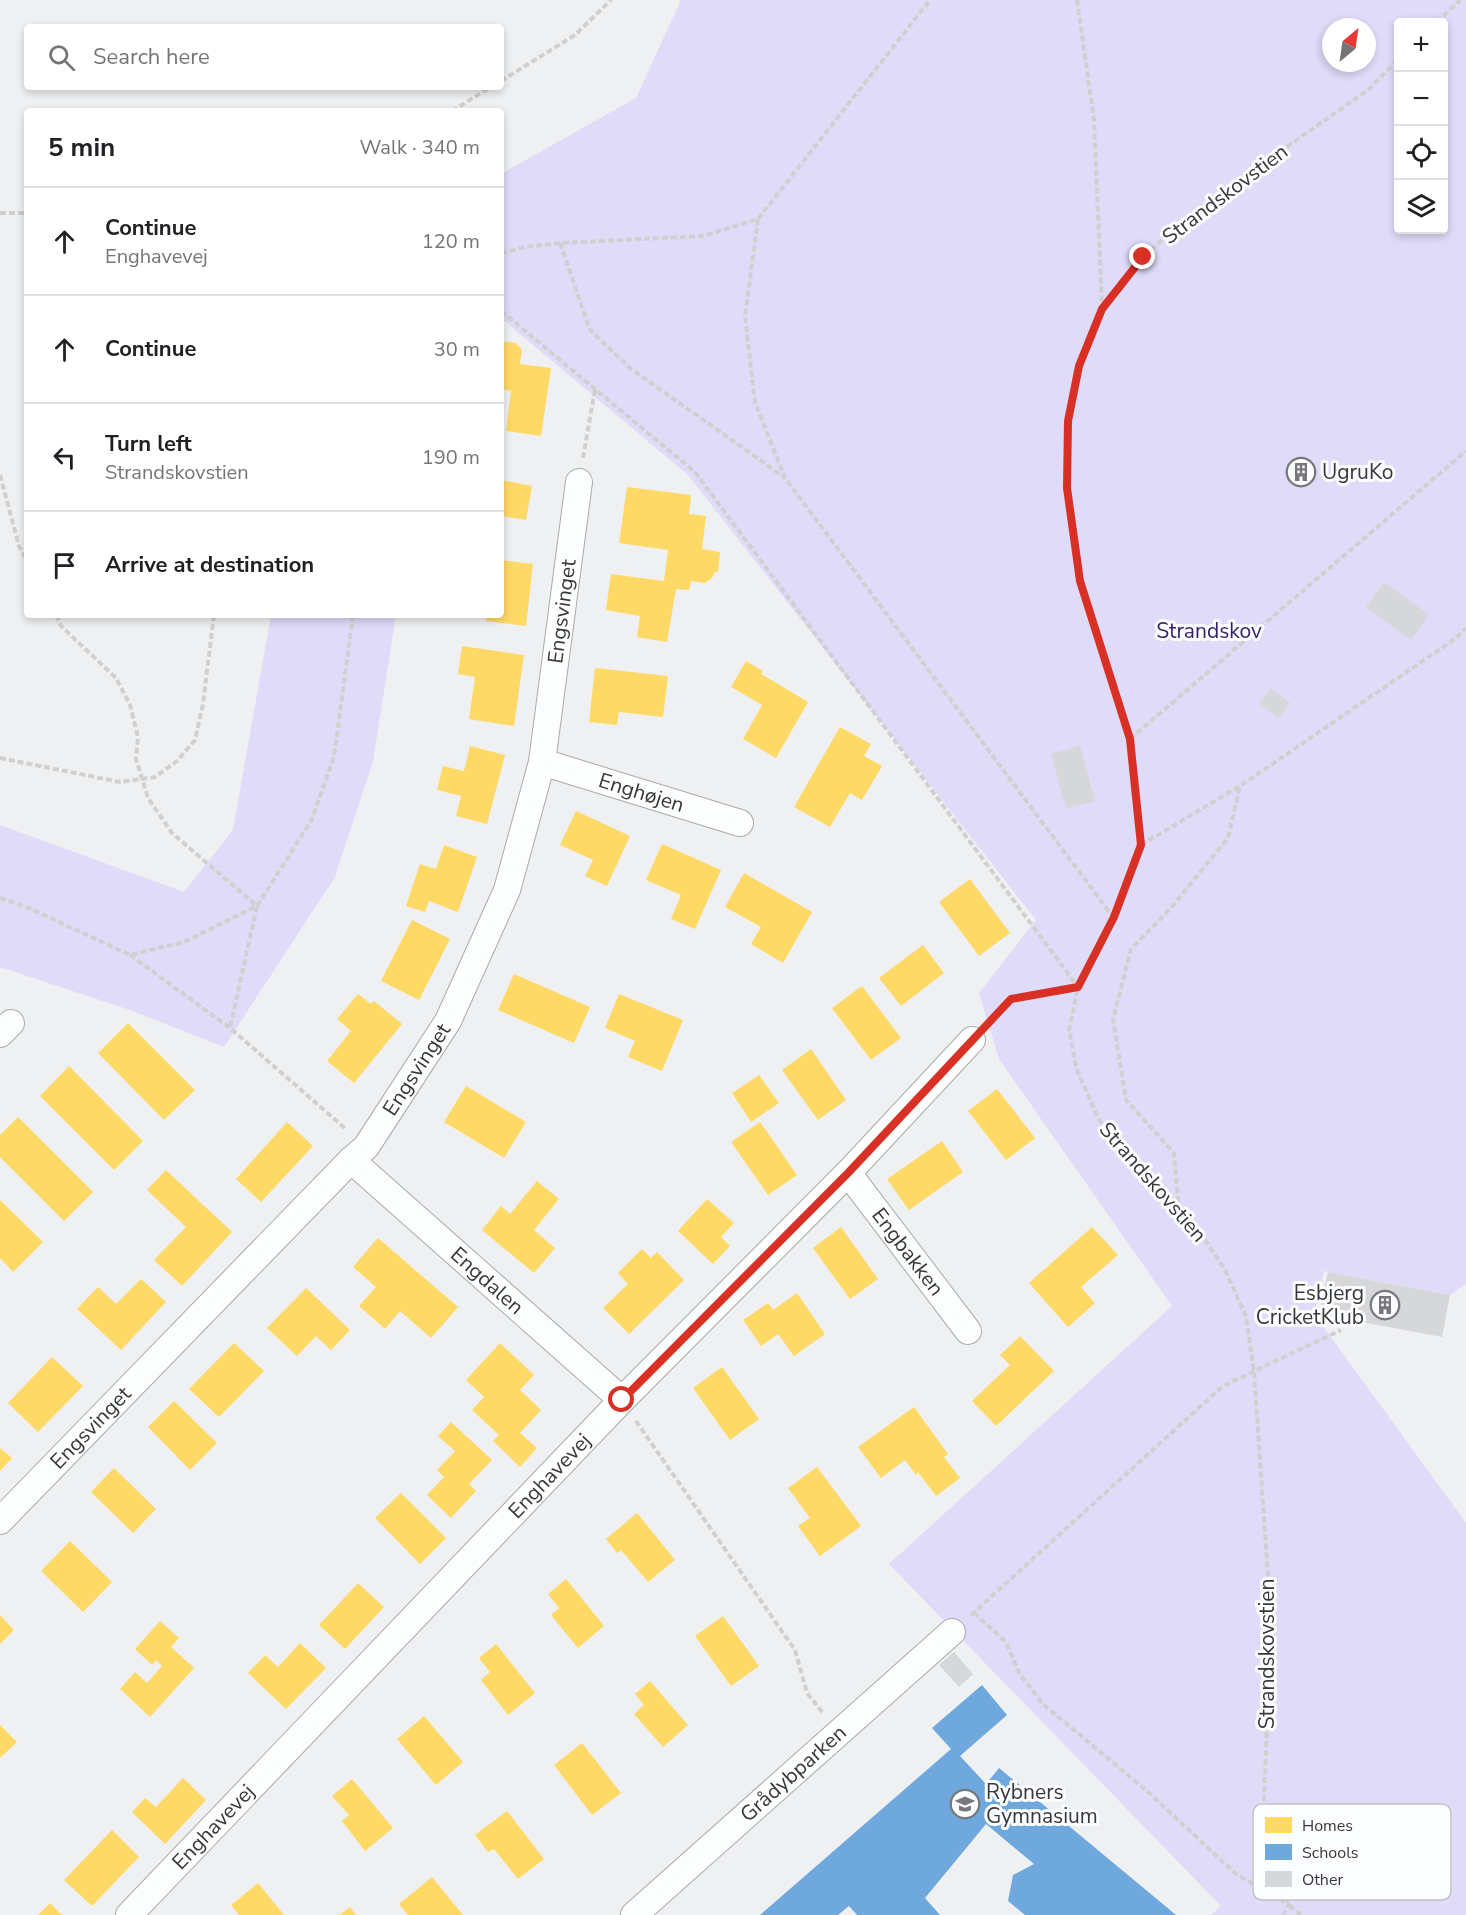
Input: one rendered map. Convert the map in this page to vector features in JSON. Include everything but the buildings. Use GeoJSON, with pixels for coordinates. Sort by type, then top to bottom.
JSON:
{"type":"FeatureCollection","features":[{"type":"Feature","properties":{"kind":"street","name":"Engsvinget"},"geometry":{"type":"LineString","coordinates":[[0,1521],[359,1153],[448,1021],[507,890],[542,762],[579,482]]}},
{"type":"Feature","properties":{"kind":"street","name":"Enghøjen"},"geometry":{"type":"LineString","coordinates":[[542,762],[740,823]]}},
{"type":"Feature","properties":{"kind":"street","name":"Enghavevej"},"geometry":{"type":"LineString","coordinates":[[129,1915],[622,1400],[848,1173],[972,1040]]}},
{"type":"Feature","properties":{"kind":"street","name":"Engdalen"},"geometry":{"type":"LineString","coordinates":[[359,1153],[622,1400]]}},
{"type":"Feature","properties":{"kind":"street","name":"Engbakken"},"geometry":{"type":"LineString","coordinates":[[848,1173],[968,1331]]}},
{"type":"Feature","properties":{"kind":"street","name":"Grådybparken"},"geometry":{"type":"LineString","coordinates":[[634,1915],[952,1632]]}},
{"type":"Feature","properties":{"kind":"path"},"geometry":{"type":"LineString","coordinates":[[504,79],[575,34],[611,0]]}},
{"type":"Feature","properties":{"kind":"path"},"geometry":{"type":"LineString","coordinates":[[930,0],[758,219],[744,317],[755,402],[785,478],[1114,917]]}},
{"type":"Feature","properties":{"kind":"path"},"geometry":{"type":"LineString","coordinates":[[1077,0],[1095,120],[1102,309]]}},
{"type":"Feature","properties":{"kind":"path"},"geometry":{"type":"LineString","coordinates":[[1441,18],[1460,0]]}},
{"type":"Feature","properties":{"kind":"path","name":"Strandskovstien"},"geometry":{"type":"LineString","coordinates":[[1264,1804],[1271,1620],[1254,1372],[1246,1316],[1225,1270],[1199,1231],[1132,1164],[1098,1120],[1077,1070],[1069,1030],[1078,987],[1114,917],[1141,845],[1130,739],[1080,581],[1067,488],[1068,421],[1079,366],[1102,309],[1143,257],[1194,212],[1368,90],[1394,64]]}},
{"type":"Feature","properties":{"kind":"path"},"geometry":{"type":"LineString","coordinates":[[457,108],[486,90]]}},
{"type":"Feature","properties":{"kind":"path"},"geometry":{"type":"LineString","coordinates":[[0,213],[24,213]]}},
{"type":"Feature","properties":{"kind":"path"},"geometry":{"type":"LineString","coordinates":[[504,253],[525,247],[560,243],[703,236],[758,219]]}},
{"type":"Feature","properties":{"kind":"path"},"geometry":{"type":"LineString","coordinates":[[560,243],[590,330],[630,368],[785,478]]}},
{"type":"Feature","properties":{"kind":"path"},"geometry":{"type":"LineString","coordinates":[[504,313],[695,472],[1078,987],[1011,999],[972,1040]]}},
{"type":"Feature","properties":{"kind":"path"},"geometry":{"type":"LineString","coordinates":[[579,482],[595,389]]}},
{"type":"Feature","properties":{"kind":"path"},"geometry":{"type":"LineString","coordinates":[[1130,739],[1466,451]]}},
{"type":"Feature","properties":{"kind":"path"},"geometry":{"type":"LineString","coordinates":[[0,475],[19,546],[24,555]]}},
{"type":"Feature","properties":{"kind":"path"},"geometry":{"type":"LineString","coordinates":[[58,618],[62,626],[116,678],[130,705],[138,738],[136,759],[148,798],[172,833],[256,906]]}},
{"type":"Feature","properties":{"kind":"path"},"geometry":{"type":"LineString","coordinates":[[0,758],[120,782],[155,777],[177,761],[195,740],[203,704],[214,618]]}},
{"type":"Feature","properties":{"kind":"path"},"geometry":{"type":"LineString","coordinates":[[230,1028],[256,906],[311,821],[334,758],[353,618]]}},
{"type":"Feature","properties":{"kind":"path"},"geometry":{"type":"LineString","coordinates":[[1141,845],[1240,786],[1455,639],[1466,628]]}},
{"type":"Feature","properties":{"kind":"path"},"geometry":{"type":"LineString","coordinates":[[1179,1211],[1174,1153],[1126,1100],[1113,1019],[1131,949],[1170,909],[1228,838],[1240,786]]}},
{"type":"Feature","properties":{"kind":"path"},"geometry":{"type":"LineString","coordinates":[[0,898],[29,908],[130,955],[230,1028],[359,1153]]}},
{"type":"Feature","properties":{"kind":"path"},"geometry":{"type":"LineString","coordinates":[[130,955],[184,942],[256,906]]}},
{"type":"Feature","properties":{"kind":"path"},"geometry":{"type":"LineString","coordinates":[[952,1632],[1223,1386],[1341,1330]]}},
{"type":"Feature","properties":{"kind":"path"},"geometry":{"type":"LineString","coordinates":[[622,1400],[795,1650],[807,1693],[839,1733]]}},
{"type":"Feature","properties":{"kind":"path"},"geometry":{"type":"LineString","coordinates":[[974,1613],[1006,1642],[1019,1673],[1043,1704],[1147,1791],[1236,1874],[1253,1884]]}},
{"type":"Feature","properties":{"kind":"path"},"geometry":{"type":"LineString","coordinates":[[1280,1900],[1289,1905],[1282,1915]]}},
{"type":"Feature","properties":{"kind":"path","name":"Strandskovstien"},"geometry":{"type":"LineString","coordinates":[[1286,1900],[1301,1915]]}},
{"type":"Feature","properties":{"kind":"green space","name":"Strandskov"},"geometry":{"type":"Polygon","coordinates":[[[681,0],[1466,0],[1466,1284],[1450,1295],[1324,1271],[1314,1314],[1466,1523],[1466,1915],[1211,1915],[1221,1906],[889,1564],[1172,1306],[999,1059],[979,993],[1036,920],[688,475],[504,321],[504,172],[636,98],[681,0]]]}},
{"type":"Feature","properties":{"kind":"green space"},"geometry":{"type":"Polygon","coordinates":[[[270,618],[396,618],[373,761],[335,877],[224,1047],[130,1010],[0,967],[0,825],[184,892],[233,830],[270,618]]]}},
{"type":"Feature","properties":{"kind":"place","name":"UgruKo"},"geometry":{"type":"Point","coordinates":[1301,472]}},
{"type":"Feature","properties":{"kind":"place","name":"Esbjerg CricketKlub"},"geometry":{"type":"Point","coordinates":[1385,1305]}},
{"type":"Feature","properties":{"kind":"place","name":"Rybners Gymnasium"},"geometry":{"type":"Point","coordinates":[965,1804]}},
{"type":"Feature","properties":{"kind":"route"},"geometry":{"type":"LineString","coordinates":[[622,1400],[848,1173],[1011,999],[1078,987],[1114,917],[1141,845],[1137,801],[1130,739],[1080,581],[1067,488],[1068,421],[1079,366],[1102,309],[1143,257]]}}]}
